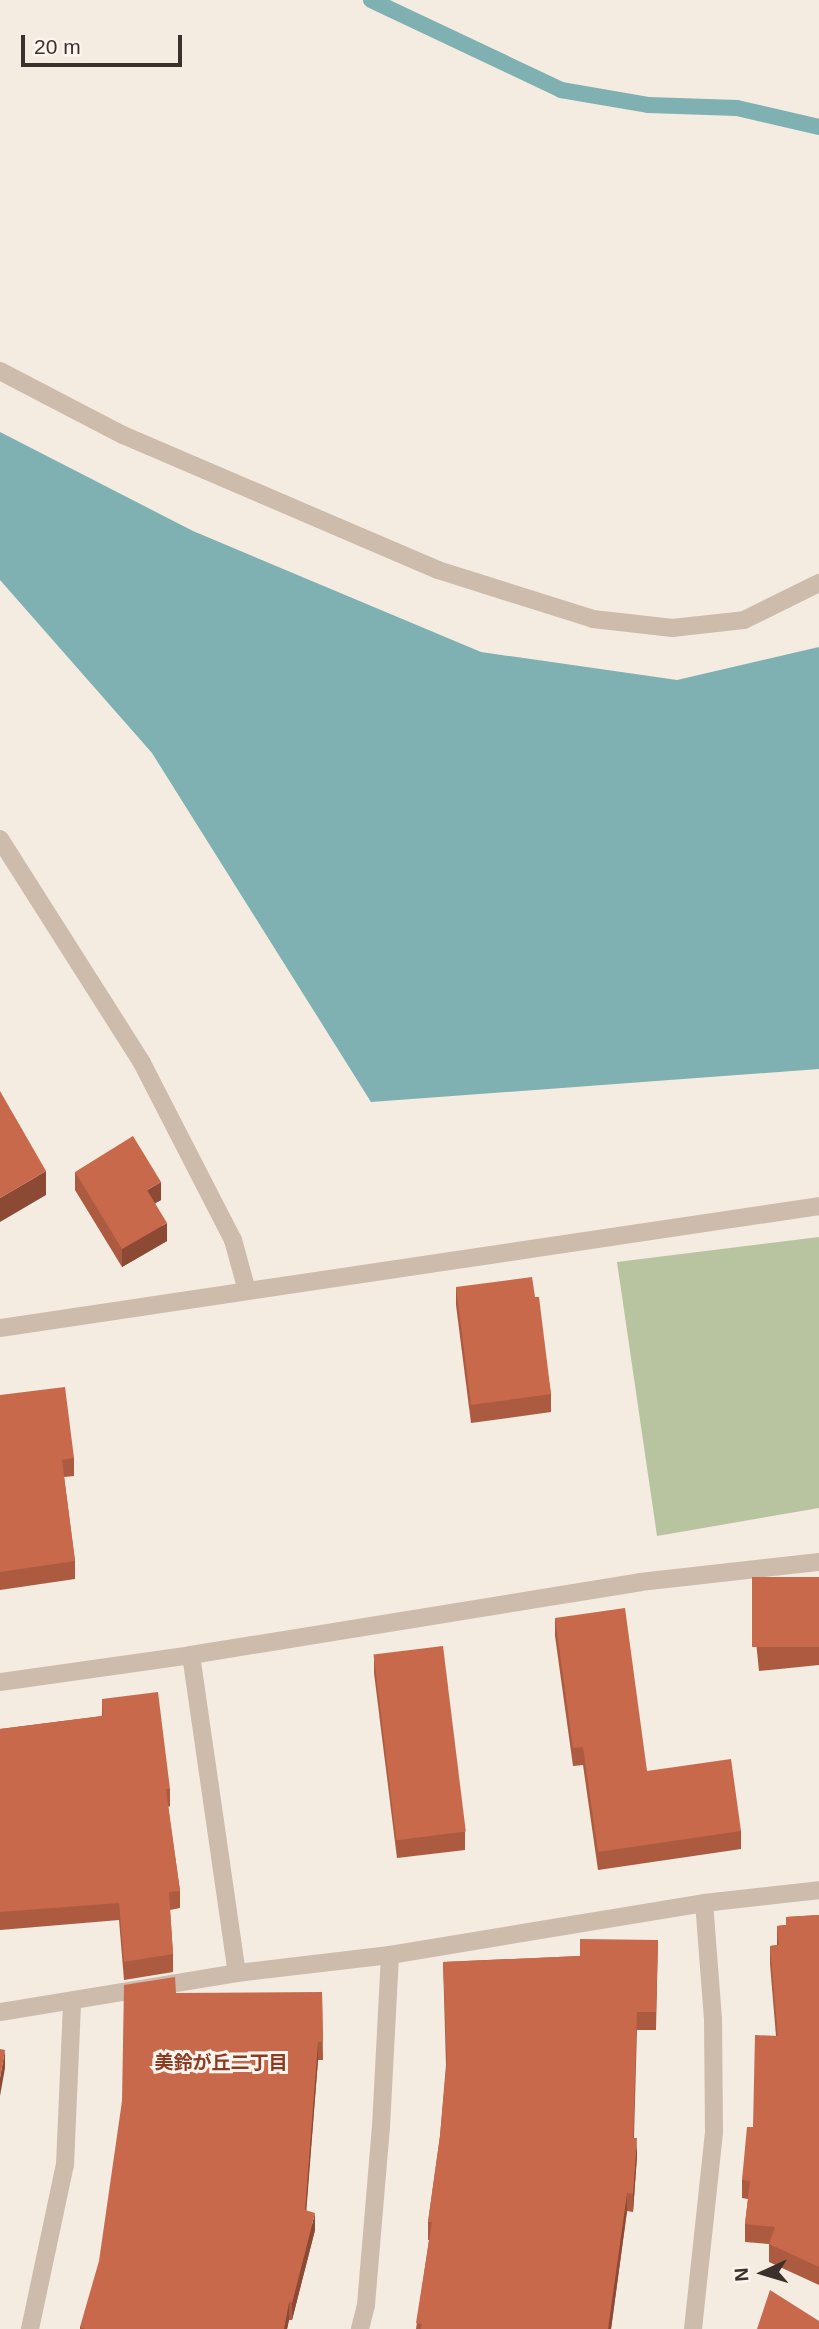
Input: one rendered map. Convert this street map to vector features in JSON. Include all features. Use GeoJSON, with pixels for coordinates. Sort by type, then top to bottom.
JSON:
{"type":"FeatureCollection","features":[{"type":"Feature","properties":{"kind":"street"},"geometry":{"type":"LineString","coordinates":[[0,371],[123,435],[438,570],[593,620],[672,628],[744,620],[819,583]]}},
{"type":"Feature","properties":{"kind":"street"},"geometry":{"type":"LineString","coordinates":[[0,839],[142,1063],[233,1240],[247,1291]]}},
{"type":"Feature","properties":{"kind":"street"},"geometry":{"type":"LineString","coordinates":[[0,1328],[819,1206]]}},
{"type":"Feature","properties":{"kind":"street"},"geometry":{"type":"LineString","coordinates":[[0,1682],[191,1655],[640,1582],[819,1562]]}},
{"type":"Feature","properties":{"kind":"street"},"geometry":{"type":"LineString","coordinates":[[191,1655],[237,1973]]}},
{"type":"Feature","properties":{"kind":"street"},"geometry":{"type":"LineString","coordinates":[[0,2012],[237,1973],[390,1955],[704,1903],[819,1890]]}},
{"type":"Feature","properties":{"kind":"street"},"geometry":{"type":"LineString","coordinates":[[693,2329],[715,2132],[713,2019],[704,1903]]}},
{"type":"Feature","properties":{"kind":"street"},"geometry":{"type":"LineString","coordinates":[[360,2329],[366,2305],[375,2195],[390,1955]]}},
{"type":"Feature","properties":{"kind":"street"},"geometry":{"type":"LineString","coordinates":[[30,2329],[65,2165],[72,2002]]}},
{"type":"Feature","properties":{"kind":"green space"},"geometry":{"type":"Polygon","coordinates":[[[819,1237],[819,1508],[657,1536],[617,1262],[819,1237]]]}},
{"type":"Feature","properties":{"kind":"water"},"geometry":{"type":"Polygon","coordinates":[[[0,432],[193,531],[481,652],[677,680],[819,647],[819,1069],[371,1102],[152,753],[0,580],[0,432]]]}},
{"type":"Feature","properties":{"kind":"building"},"geometry":{"type":"Polygon","coordinates":[[[0,1091],[46,1171],[0,1198],[0,1091]]]}},
{"type":"Feature","properties":{"kind":"building"},"geometry":{"type":"Polygon","coordinates":[[[133,1136],[161,1182],[147,1190],[167,1223],[122,1249],[75,1172],[133,1136]]]}},
{"type":"Feature","properties":{"kind":"building"},"geometry":{"type":"Polygon","coordinates":[[[532,1277],[535,1297],[539,1297],[551,1394],[471,1405],[456,1287],[532,1277]]]}},
{"type":"Feature","properties":{"kind":"building"},"geometry":{"type":"Polygon","coordinates":[[[65,1387],[74,1458],[62,1460],[75,1561],[0,1572],[0,1395],[65,1387]]]}},
{"type":"Feature","properties":{"kind":"building"},"geometry":{"type":"Polygon","coordinates":[[[752,1577],[819,1577],[819,1647],[752,1647],[752,1577]]]}},
{"type":"Feature","properties":{"kind":"building"},"geometry":{"type":"Polygon","coordinates":[[[625,1608],[647,1771],[731,1759],[741,1831],[598,1852],[583,1747],[573,1748],[555,1618],[625,1608]]]}},
{"type":"Feature","properties":{"kind":"building"},"geometry":{"type":"Polygon","coordinates":[[[443,1646],[466,1832],[396,1840],[374,1655],[443,1646]]]}},
{"type":"Feature","properties":{"kind":"building"},"geometry":{"type":"Polygon","coordinates":[[[158,1692],[170,1789],[166,1789],[180,1891],[169,1892],[173,1954],[124,1962],[119,1903],[0,1912],[0,1729],[103,1716],[102,1699],[158,1692]]]}},
{"type":"Feature","properties":{"kind":"building"},"geometry":{"type":"Polygon","coordinates":[[[819,1915],[819,2267],[769,2244],[775,2227],[745,2224],[750,2181],[742,2180],[747,2127],[753,2127],[755,2035],[778,2036],[770,1946],[779,1945],[777,1926],[786,1925],[786,1917],[819,1915]]]}},
{"type":"Feature","properties":{"kind":"building"},"geometry":{"type":"Polygon","coordinates":[[[580,1939],[658,1940],[656,2012],[637,2012],[633,2138],[637,2138],[633,2194],[627,2193],[608,2329],[421,2329],[422,2324],[416,2323],[432,2222],[428,2222],[447,2059],[443,1962],[580,1956],[580,1939]]]}},
{"type":"Feature","properties":{"kind":"building"},"geometry":{"type":"Polygon","coordinates":[[[175,1977],[176,1993],[322,1992],[323,2042],[318,2042],[305,2210],[315,2213],[292,2303],[289,2302],[284,2329],[80,2327],[99,2261],[122,2101],[124,1985],[175,1977]]]}},
{"type":"Feature","properties":{"kind":"building"},"geometry":{"type":"Polygon","coordinates":[[[0,2049],[5,2050],[0,2078],[0,2049]]]}},
{"type":"Feature","properties":{"kind":"building"},"geometry":{"type":"Polygon","coordinates":[[[770,2290],[819,2321],[819,2329],[757,2329],[770,2290]]]}},
{"type":"Feature","properties":{"kind":"waterway"},"geometry":{"type":"LineString","coordinates":[[371,0],[561,90],[648,105],[737,108],[819,127]]}},
{"type":"Feature","properties":{"kind":"district","name":"美鈴が丘二丁目"},"geometry":{"type":"Point","coordinates":[221,2063]}}]}
